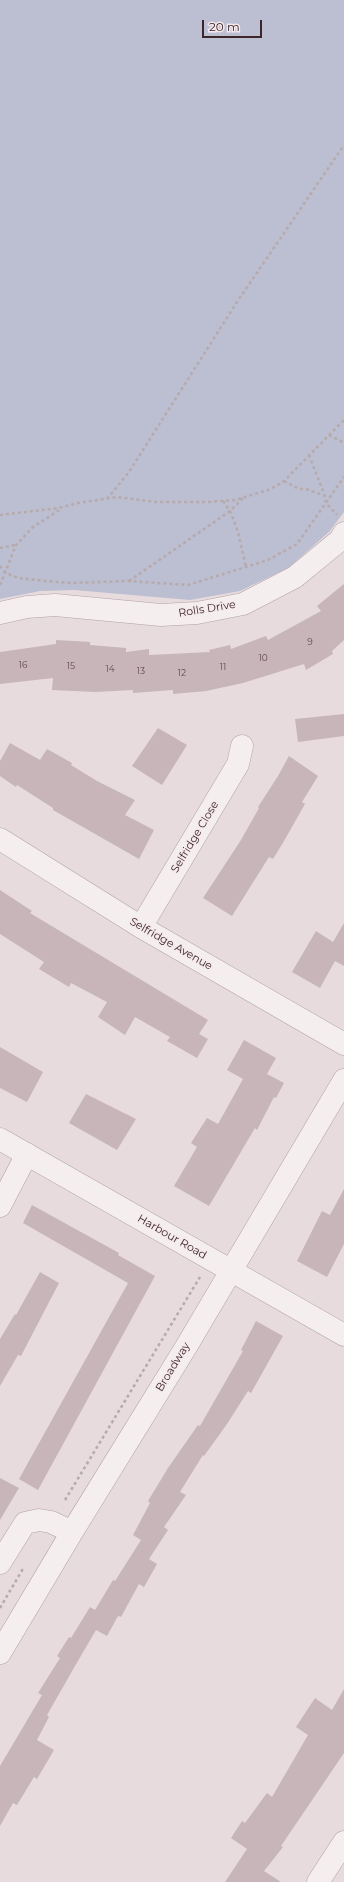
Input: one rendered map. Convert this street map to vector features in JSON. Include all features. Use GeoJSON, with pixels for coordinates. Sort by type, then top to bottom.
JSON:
{"type":"FeatureCollection","features":[{"type":"Feature","properties":{"kind":"street","name":"Rolls Drive"},"geometry":{"type":"LineString","coordinates":[[0,613],[27,607],[55,605],[161,615],[197,613],[243,604],[296,577],[340,540],[342,525]]}},
{"type":"Feature","properties":{"kind":"street","name":"Selfridge Close"},"geometry":{"type":"LineString","coordinates":[[141,927],[238,764],[242,746]]}},
{"type":"Feature","properties":{"kind":"street","name":"Selfridge Avenue"},"geometry":{"type":"LineString","coordinates":[[0,840],[141,927],[344,1044]]}},
{"type":"Feature","properties":{"kind":"street","name":"Broadway"},"geometry":{"type":"LineString","coordinates":[[0,1653],[72,1532],[182,1354],[344,1080]]}},
{"type":"Feature","properties":{"kind":"street","name":"Harbour Road"},"geometry":{"type":"LineString","coordinates":[[0,1140],[344,1335]]}},
{"type":"Feature","properties":{"kind":"street"},"geometry":{"type":"LineString","coordinates":[[0,1206],[27,1154]]}},
{"type":"Feature","properties":{"kind":"street"},"geometry":{"type":"LineString","coordinates":[[0,1563],[25,1523],[39,1520],[51,1522],[72,1532]]}},
{"type":"Feature","properties":{"kind":"street"},"geometry":{"type":"LineString","coordinates":[[318,1882],[344,1842]]}},
{"type":"Feature","properties":{"kind":"path"},"geometry":{"type":"LineString","coordinates":[[107,499],[129,472],[237,302],[344,145]]}},
{"type":"Feature","properties":{"kind":"path"},"geometry":{"type":"LineString","coordinates":[[0,515],[64,507],[78,503],[117,497],[157,502],[223,501],[245,497],[271,489],[284,481],[344,420]]}},
{"type":"Feature","properties":{"kind":"path"},"geometry":{"type":"LineString","coordinates":[[328,435],[344,443]]}},
{"type":"Feature","properties":{"kind":"path"},"geometry":{"type":"LineString","coordinates":[[309,455],[325,496],[326,503],[342,525]]}},
{"type":"Feature","properties":{"kind":"path"},"geometry":{"type":"LineString","coordinates":[[0,566],[6,573],[18,578],[46,581],[71,583],[128,581],[188,585],[268,560],[297,544],[344,477]]}},
{"type":"Feature","properties":{"kind":"path"},"geometry":{"type":"LineString","coordinates":[[284,481],[299,489],[306,489],[325,496]]}},
{"type":"Feature","properties":{"kind":"path"},"geometry":{"type":"LineString","coordinates":[[128,581],[230,511],[245,497]]}},
{"type":"Feature","properties":{"kind":"path"},"geometry":{"type":"LineString","coordinates":[[223,501],[230,511],[238,532],[246,567]]}},
{"type":"Feature","properties":{"kind":"path"},"geometry":{"type":"LineString","coordinates":[[0,585],[16,545],[33,527],[64,507]]}},
{"type":"Feature","properties":{"kind":"path"},"geometry":{"type":"LineString","coordinates":[[0,548],[16,545]]}},
{"type":"Feature","properties":{"kind":"path"},"geometry":{"type":"LineString","coordinates":[[51,1522],[211,1259]]}},
{"type":"Feature","properties":{"kind":"path"},"geometry":{"type":"LineString","coordinates":[[0,1608],[28,1562]]}},
{"type":"Feature","properties":{"kind":"shaded area"},"geometry":{"type":"Polygon","coordinates":[[[0,0],[344,0],[344,512],[329,532],[288,568],[240,591],[190,600],[74,590],[40,591],[0,599],[0,0]]]}},
{"type":"Feature","properties":{"kind":"building"},"geometry":{"type":"Polygon","coordinates":[[[344,584],[344,640],[332,651],[333,654],[306,670],[304,664],[243,683],[206,691],[173,694],[173,690],[133,693],[133,690],[95,692],[52,690],[53,678],[0,684],[0,652],[56,644],[56,640],[90,642],[90,645],[126,648],[126,652],[149,649],[149,655],[210,652],[209,650],[230,645],[231,649],[266,636],[268,640],[321,611],[317,606],[344,584]]]}},
{"type":"Feature","properties":{"kind":"building"},"geometry":{"type":"Polygon","coordinates":[[[344,714],[344,736],[298,742],[295,719],[344,714]]]}},
{"type":"Feature","properties":{"kind":"building"},"geometry":{"type":"Polygon","coordinates":[[[158,728],[187,745],[162,785],[132,766],[158,728]]]}},
{"type":"Feature","properties":{"kind":"building"},"geometry":{"type":"Polygon","coordinates":[[[10,743],[40,760],[47,749],[72,763],[71,765],[97,781],[135,800],[125,815],[154,830],[139,859],[53,810],[53,808],[0,776],[0,761],[10,743]]]}},
{"type":"Feature","properties":{"kind":"building"},"geometry":{"type":"Polygon","coordinates":[[[289,756],[318,776],[302,802],[305,804],[273,859],[269,857],[232,916],[203,898],[241,840],[259,808],[258,807],[289,756]]]}},
{"type":"Feature","properties":{"kind":"building"},"geometry":{"type":"Polygon","coordinates":[[[0,890],[32,911],[30,913],[208,1020],[199,1034],[208,1039],[197,1058],[167,1041],[170,1037],[135,1017],[125,1035],[98,1017],[107,1002],[71,983],[69,987],[39,969],[44,962],[0,934],[0,890]]]}},
{"type":"Feature","properties":{"kind":"building"},"geometry":{"type":"Polygon","coordinates":[[[344,923],[344,966],[335,961],[320,988],[292,972],[316,931],[333,942],[344,923]]]}},
{"type":"Feature","properties":{"kind":"building"},"geometry":{"type":"Polygon","coordinates":[[[244,1040],[276,1058],[267,1074],[284,1083],[276,1098],[274,1097],[257,1130],[255,1128],[209,1206],[174,1186],[197,1147],[191,1143],[207,1118],[218,1124],[243,1079],[227,1070],[244,1040]]]}},
{"type":"Feature","properties":{"kind":"building"},"geometry":{"type":"Polygon","coordinates":[[[0,1047],[43,1072],[27,1102],[0,1088],[0,1047]]]}},
{"type":"Feature","properties":{"kind":"building"},"geometry":{"type":"Polygon","coordinates":[[[86,1094],[136,1119],[117,1150],[69,1123],[86,1094]]]}},
{"type":"Feature","properties":{"kind":"building"},"geometry":{"type":"Polygon","coordinates":[[[344,1189],[344,1244],[327,1277],[297,1261],[322,1211],[330,1215],[344,1189]]]}},
{"type":"Feature","properties":{"kind":"building"},"geometry":{"type":"Polygon","coordinates":[[[32,1205],[119,1253],[118,1255],[155,1276],[38,1490],[19,1479],[128,1283],[23,1223],[32,1205]]]}},
{"type":"Feature","properties":{"kind":"building"},"geometry":{"type":"Polygon","coordinates":[[[40,1272],[59,1283],[21,1356],[18,1355],[0,1386],[0,1339],[15,1314],[16,1315],[40,1272]]]}},
{"type":"Feature","properties":{"kind":"building"},"geometry":{"type":"Polygon","coordinates":[[[256,1321],[283,1336],[251,1393],[248,1391],[227,1424],[204,1456],[203,1455],[180,1492],[186,1495],[164,1527],[168,1530],[149,1559],[157,1564],[144,1587],[139,1584],[121,1617],[118,1616],[107,1636],[96,1630],[75,1666],[47,1715],[49,1717],[37,1740],[54,1750],[37,1779],[34,1777],[17,1805],[13,1803],[0,1826],[0,1766],[42,1695],[38,1693],[60,1658],[57,1656],[69,1637],[71,1638],[90,1607],[95,1610],[113,1580],[115,1581],[141,1540],[133,1535],[150,1503],[148,1501],[168,1468],[198,1425],[200,1426],[243,1351],[241,1350],[256,1321]]]}},
{"type":"Feature","properties":{"kind":"building"},"geometry":{"type":"Polygon","coordinates":[[[0,1478],[19,1488],[0,1520],[0,1478]]]}},
{"type":"Feature","properties":{"kind":"building"},"geometry":{"type":"Polygon","coordinates":[[[344,1689],[344,1753],[281,1846],[283,1847],[264,1871],[281,1882],[225,1882],[247,1849],[231,1838],[242,1821],[245,1823],[267,1793],[272,1797],[308,1735],[296,1727],[315,1698],[332,1710],[344,1689]]]}}]}
